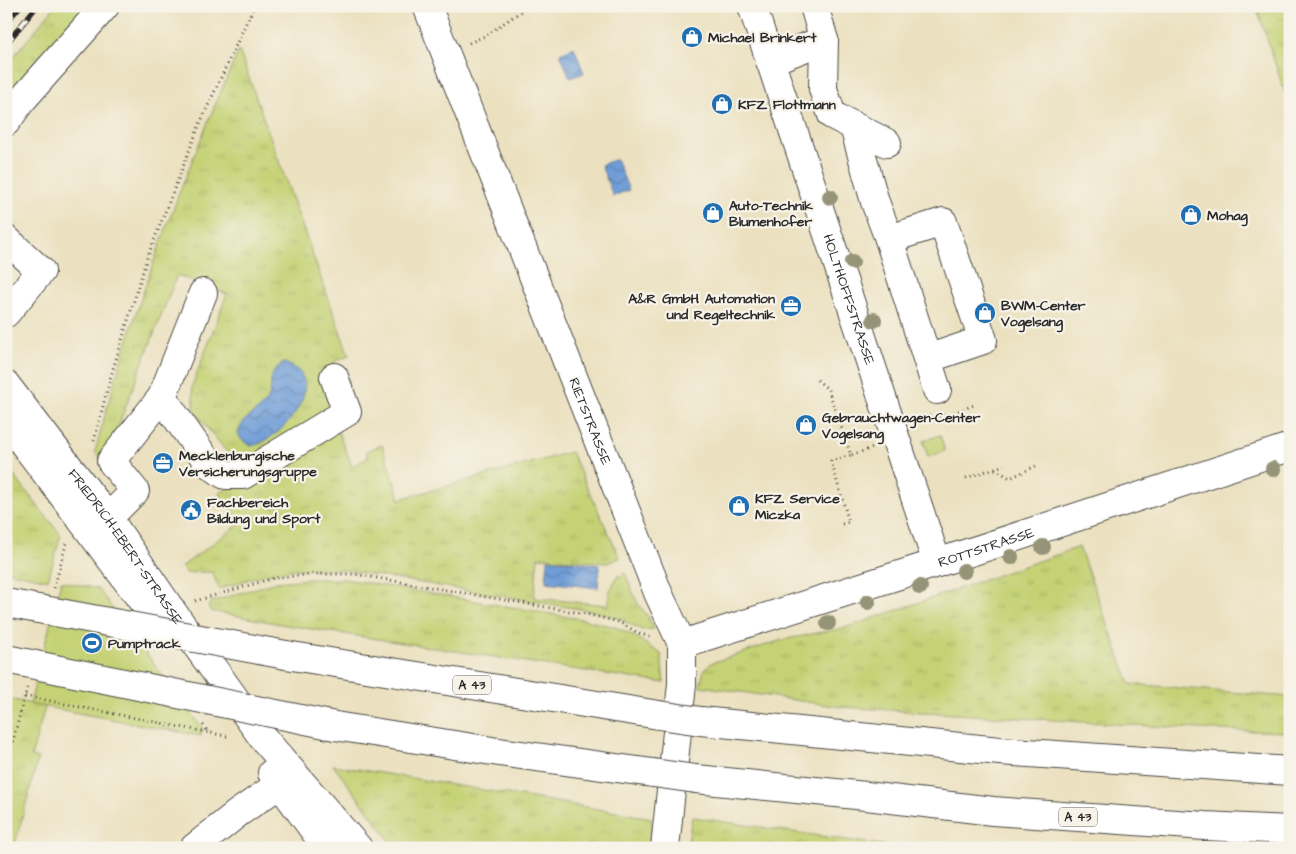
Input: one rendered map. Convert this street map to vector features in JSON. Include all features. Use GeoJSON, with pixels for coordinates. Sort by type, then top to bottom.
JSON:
{"type":"FeatureCollection","features":[{"type":"Feature","properties":{"kind":"main road"},"geometry":{"type":"LineString","coordinates":[[6,122],[22,100],[104,6]]}},
{"type":"Feature","properties":{"kind":"main road","name":"RIETSTRASSE"},"geometry":{"type":"LineString","coordinates":[[427,6],[659,595],[682,644],[682,684],[664,848]]}},
{"type":"Feature","properties":{"kind":"main road","name":"HOLTHOFFSTRASSE"},"geometry":{"type":"LineString","coordinates":[[752,6],[937,563]]}},
{"type":"Feature","properties":{"kind":"main road"},"geometry":{"type":"LineString","coordinates":[[814,6],[824,40],[823,89],[843,121],[865,169],[937,390]]}},
{"type":"Feature","properties":{"kind":"main road"},"geometry":{"type":"LineString","coordinates":[[770,61],[824,40]]}},
{"type":"Feature","properties":{"kind":"main road"},"geometry":{"type":"LineString","coordinates":[[794,130],[843,121],[887,143]]}},
{"type":"Feature","properties":{"kind":"main road"},"geometry":{"type":"LineString","coordinates":[[889,239],[943,222],[983,340],[927,359]]}},
{"type":"Feature","properties":{"kind":"main road"},"geometry":{"type":"LineString","coordinates":[[6,239],[41,271],[6,313]]}},
{"type":"Feature","properties":{"kind":"main road"},"geometry":{"type":"LineString","coordinates":[[108,518],[135,491],[111,461],[162,397],[203,292]]}},
{"type":"Feature","properties":{"kind":"main road"},"geometry":{"type":"LineString","coordinates":[[162,397],[209,464],[225,475],[242,475],[347,412],[334,377]]}},
{"type":"Feature","properties":{"kind":"main road","name":"FRIEDRICH-EBERT-STRASSE"},"geometry":{"type":"LineString","coordinates":[[6,385],[108,518],[169,607],[264,738],[358,848]]}},
{"type":"Feature","properties":{"kind":"main road","name":"FRIEDRICH-EBERT-STRASSE"},"geometry":{"type":"LineString","coordinates":[[6,420],[327,848]]}},
{"type":"Feature","properties":{"kind":"main road","name":"ROTTSTRASSE"},"geometry":{"type":"LineString","coordinates":[[682,644],[937,563],[1290,447]]}},
{"type":"Feature","properties":{"kind":"main road","name":"A 43"},"geometry":{"type":"LineString","coordinates":[[6,603],[286,655],[701,721],[1000,751],[1290,772]]}},
{"type":"Feature","properties":{"kind":"main road","name":"A 43"},"geometry":{"type":"LineString","coordinates":[[6,659],[335,726],[696,779],[993,810],[1205,826],[1290,830]]}},
{"type":"Feature","properties":{"kind":"main road"},"geometry":{"type":"LineString","coordinates":[[207,844],[238,813],[280,784]]}},
{"type":"Feature","properties":{"kind":"path"},"geometry":{"type":"LineString","coordinates":[[92,448],[110,379],[147,258],[201,121],[254,6]]}},
{"type":"Feature","properties":{"kind":"path"},"geometry":{"type":"LineString","coordinates":[[445,54],[485,36],[529,6]]}},
{"type":"Feature","properties":{"kind":"path"},"geometry":{"type":"LineString","coordinates":[[1287,6],[1290,18]]}},
{"type":"Feature","properties":{"kind":"path"},"geometry":{"type":"LineString","coordinates":[[842,524],[849,522],[831,461],[851,454]]}},
{"type":"Feature","properties":{"kind":"path"},"geometry":{"type":"LineString","coordinates":[[966,478],[1004,465]]}},
{"type":"Feature","properties":{"kind":"path"},"geometry":{"type":"LineString","coordinates":[[995,469],[1010,478],[1036,466]]}},
{"type":"Feature","properties":{"kind":"path"},"geometry":{"type":"LineString","coordinates":[[169,607],[217,596],[274,578],[316,574],[354,574],[594,616],[619,622],[640,634],[682,644]]}},
{"type":"Feature","properties":{"kind":"path"},"geometry":{"type":"LineString","coordinates":[[25,696],[210,733]]}},
{"type":"Feature","properties":{"kind":"path"},"geometry":{"type":"LineString","coordinates":[[6,766],[23,702]]}},
{"type":"Feature","properties":{"kind":"green space"},"geometry":{"type":"Polygon","coordinates":[[[55,6],[90,6],[6,113],[6,66],[55,6]]]}},
{"type":"Feature","properties":{"kind":"green space"},"geometry":{"type":"Polygon","coordinates":[[[1256,6],[1283,6],[1290,27],[1290,108],[1256,6]]]}},
{"type":"Feature","properties":{"kind":"green space"},"geometry":{"type":"Polygon","coordinates":[[[239,50],[349,356],[335,361],[331,365],[340,407],[243,470],[212,463],[231,457],[195,413],[192,386],[227,294],[177,275],[104,462],[95,452],[141,298],[177,198],[239,50]]]}},
{"type":"Feature","properties":{"kind":"green space"},"geometry":{"type":"Polygon","coordinates":[[[337,429],[352,466],[368,458],[366,451],[382,445],[400,499],[571,452],[620,558],[607,563],[538,557],[534,598],[608,605],[610,591],[618,575],[619,577],[625,573],[637,602],[649,618],[654,629],[642,630],[620,619],[597,612],[344,570],[297,569],[262,575],[219,589],[212,572],[186,573],[181,567],[241,523],[219,493],[248,479],[337,429]]]}},
{"type":"Feature","properties":{"kind":"green space"},"geometry":{"type":"Polygon","coordinates":[[[940,435],[945,451],[928,457],[923,441],[940,435]]]}},
{"type":"Feature","properties":{"kind":"green space"},"geometry":{"type":"Polygon","coordinates":[[[6,466],[61,535],[48,580],[6,571],[6,466]]]}},
{"type":"Feature","properties":{"kind":"green space"},"geometry":{"type":"Polygon","coordinates":[[[1079,547],[1130,684],[1290,697],[1290,732],[1215,730],[841,707],[700,686],[704,670],[711,663],[782,640],[848,627],[1079,547]]]}},
{"type":"Feature","properties":{"kind":"green space"},"geometry":{"type":"Polygon","coordinates":[[[310,579],[345,579],[581,619],[615,627],[634,636],[661,654],[664,683],[292,626],[210,611],[208,606],[211,602],[276,582],[310,579]]]}},
{"type":"Feature","properties":{"kind":"green space","name":"Pumptrack"},"geometry":{"type":"Polygon","coordinates":[[[61,581],[98,589],[202,728],[201,736],[30,704],[61,581]]]}},
{"type":"Feature","properties":{"kind":"green space"},"geometry":{"type":"Polygon","coordinates":[[[6,698],[45,707],[31,757],[38,759],[14,848],[6,848],[6,698]]]}},
{"type":"Feature","properties":{"kind":"green space"},"geometry":{"type":"Polygon","coordinates":[[[333,765],[652,818],[649,848],[396,848],[333,765]]]}},
{"type":"Feature","properties":{"kind":"green space"},"geometry":{"type":"Polygon","coordinates":[[[692,817],[901,848],[687,848],[692,817]]]}},
{"type":"Feature","properties":{"kind":"water"},"geometry":{"type":"Polygon","coordinates":[[[574,47],[584,73],[570,78],[560,53],[574,47]]]}},
{"type":"Feature","properties":{"kind":"water"},"geometry":{"type":"Polygon","coordinates":[[[616,159],[629,190],[613,196],[601,165],[616,159]]]}},
{"type":"Feature","properties":{"kind":"water"},"geometry":{"type":"Polygon","coordinates":[[[284,363],[298,370],[304,381],[304,394],[298,408],[289,421],[277,433],[263,442],[250,446],[241,439],[238,433],[244,421],[264,405],[269,395],[272,375],[284,363]]]}},
{"type":"Feature","properties":{"kind":"water"},"geometry":{"type":"Polygon","coordinates":[[[548,559],[600,565],[598,588],[546,582],[548,559]]]}},
{"type":"Feature","properties":{"kind":"railway"},"geometry":{"type":"LineString","coordinates":[[6,23],[20,6]]}},
{"type":"Feature","properties":{"kind":"railway"},"geometry":{"type":"LineString","coordinates":[[6,44],[37,6]]}},
{"type":"Feature","properties":{"kind":"place","name":"Michael Brinkert"},"geometry":{"type":"Point","coordinates":[692,37]}},
{"type":"Feature","properties":{"kind":"place","name":"KFZ Flottmann"},"geometry":{"type":"Point","coordinates":[722,104]}},
{"type":"Feature","properties":{"kind":"place","name":"Auto-Technik Blumenhofer"},"geometry":{"type":"Point","coordinates":[713,213]}},
{"type":"Feature","properties":{"kind":"place","name":"Mohag"},"geometry":{"type":"Point","coordinates":[1191,215]}},
{"type":"Feature","properties":{"kind":"place","name":"A&R GmbH Automation und Regeltechnik"},"geometry":{"type":"Point","coordinates":[791,306]}},
{"type":"Feature","properties":{"kind":"place","name":"BWM-Center Vogelsang"},"geometry":{"type":"Point","coordinates":[985,313]}},
{"type":"Feature","properties":{"kind":"place","name":"Gebrauchtwagen-Center Vogelsang"},"geometry":{"type":"Point","coordinates":[806,425]}},
{"type":"Feature","properties":{"kind":"place","name":"Mecklenburgische Versicherungsgruppe"},"geometry":{"type":"Point","coordinates":[163,463]}},
{"type":"Feature","properties":{"kind":"place","name":"KFZ Service Miczka"},"geometry":{"type":"Point","coordinates":[739,506]}},
{"type":"Feature","properties":{"kind":"place","name":"Fachbereich Bildung und Sport"},"geometry":{"type":"Point","coordinates":[191,510]}},
{"type":"Feature","properties":{"kind":"place","name":"Pumptrack"},"geometry":{"type":"Point","coordinates":[92,643]}}]}
